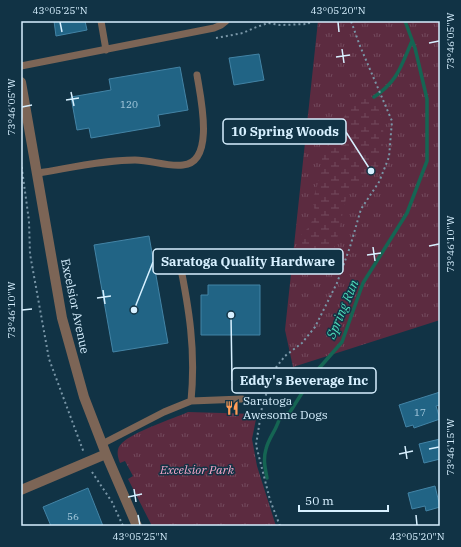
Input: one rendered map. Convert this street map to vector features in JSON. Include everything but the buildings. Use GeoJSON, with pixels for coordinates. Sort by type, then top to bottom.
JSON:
{"type":"FeatureCollection","features":[{"type":"Feature","properties":{"kind":"street","name":"Excelsior Avenue"},"geometry":{"type":"LineString","coordinates":[[21,82],[62,318],[84,397],[106,454],[137,526]]}},
{"type":"Feature","properties":{"kind":"street"},"geometry":{"type":"LineString","coordinates":[[21,490],[106,454]]}},
{"type":"Feature","properties":{"kind":"lane"},"geometry":{"type":"LineString","coordinates":[[101,21],[106,50]]}},
{"type":"Feature","properties":{"kind":"lane"},"geometry":{"type":"LineString","coordinates":[[21,66],[214,28],[226,21]]}},
{"type":"Feature","properties":{"kind":"lane"},"geometry":{"type":"LineString","coordinates":[[38,173],[134,160],[174,165],[184,165],[191,162],[199,154],[203,144],[203,115],[197,75]]}},
{"type":"Feature","properties":{"kind":"lane"},"geometry":{"type":"LineString","coordinates":[[179,259],[192,324],[194,359],[191,400]]}},
{"type":"Feature","properties":{"kind":"lane"},"geometry":{"type":"LineString","coordinates":[[102,444],[164,412],[191,400],[242,399]]}},
{"type":"Feature","properties":{"kind":"path"},"geometry":{"type":"LineString","coordinates":[[280,526],[270,500],[256,445],[262,407],[274,370],[285,356],[302,343],[315,327],[337,283],[350,247],[361,209],[379,182],[388,157],[392,121],[351,21]]}},
{"type":"Feature","properties":{"kind":"path"},"geometry":{"type":"LineString","coordinates":[[21,162],[29,221],[30,254],[49,359],[87,462],[94,477],[112,502],[123,526]]}},
{"type":"Feature","properties":{"kind":"green space"},"geometry":{"type":"Polygon","coordinates":[[[318,21],[440,21],[440,320],[293,367],[285,330],[318,21]]]}},
{"type":"Feature","properties":{"kind":"green space"},"geometry":{"type":"Polygon","coordinates":[[[368,91],[375,100],[382,123],[384,136],[380,161],[376,172],[369,181],[347,194],[336,244],[332,252],[321,262],[309,260],[303,250],[301,235],[310,226],[315,213],[313,199],[322,170],[322,157],[333,134],[344,117],[354,103],[368,91]]]}},
{"type":"Feature","properties":{"kind":"green space","name":"Excelsior Park"},"geometry":{"type":"Polygon","coordinates":[[[188,412],[257,414],[252,439],[257,466],[276,526],[152,526],[128,479],[133,476],[125,461],[120,463],[118,450],[122,443],[135,434],[188,412]]]}},
{"type":"Feature","properties":{"kind":"waterway","name":"Spring Run"},"geometry":{"type":"LineString","coordinates":[[267,478],[265,453],[280,416],[290,412],[314,374],[342,342],[363,283],[407,213],[427,161],[427,99],[415,48],[405,21]]}},
{"type":"Feature","properties":{"kind":"waterway"},"geometry":{"type":"LineString","coordinates":[[374,97],[394,79],[412,41]]}},
{"type":"Feature","properties":{"kind":"place","name":"10 Spring Woods"},"geometry":{"type":"Point","coordinates":[371,171]}},
{"type":"Feature","properties":{"kind":"place","name":"Saratoga Quality Hardware"},"geometry":{"type":"Point","coordinates":[134,310]}},
{"type":"Feature","properties":{"kind":"place","name":"Eddy's Beverage Inc"},"geometry":{"type":"Point","coordinates":[231,315]}},
{"type":"Feature","properties":{"kind":"place","name":"Saratoga Awesome Dogs"},"geometry":{"type":"Point","coordinates":[232,408]}}]}
